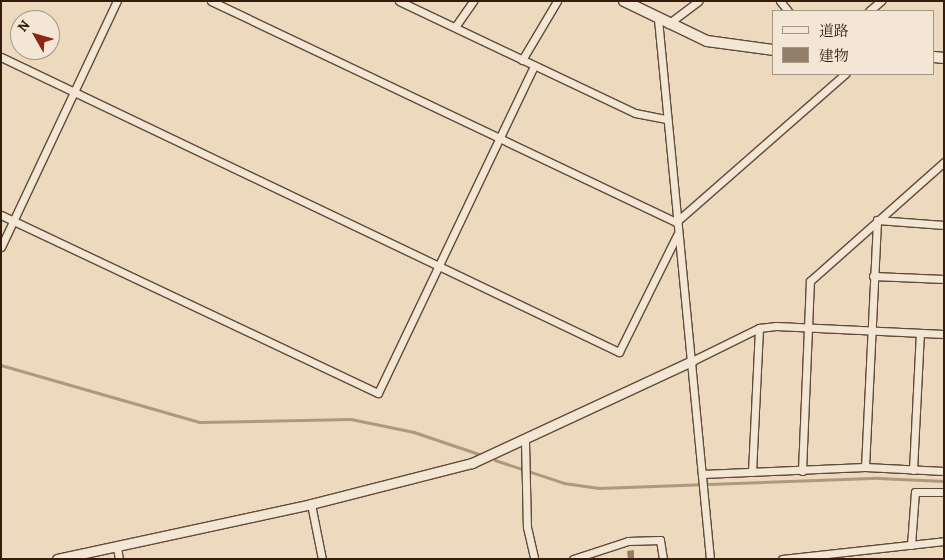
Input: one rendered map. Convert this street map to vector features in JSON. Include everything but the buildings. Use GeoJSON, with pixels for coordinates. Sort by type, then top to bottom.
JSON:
{"type":"FeatureCollection","features":[{"type":"Feature","properties":{"kind":"main road"},"geometry":{"type":"LineString","coordinates":[[624,1],[668,24],[707,41],[772,50]]}},
{"type":"Feature","properties":{"kind":"street"},"geometry":{"type":"LineString","coordinates":[[1,246],[117,1]]}},
{"type":"Feature","properties":{"kind":"street"},"geometry":{"type":"LineString","coordinates":[[211,1],[676,222]]}},
{"type":"Feature","properties":{"kind":"street"},"geometry":{"type":"LineString","coordinates":[[227,9],[231,1]]}},
{"type":"Feature","properties":{"kind":"street"},"geometry":{"type":"LineString","coordinates":[[399,1],[412,4],[455,28],[635,113],[666,120]]}},
{"type":"Feature","properties":{"kind":"street"},"geometry":{"type":"LineString","coordinates":[[455,28],[473,1]]}},
{"type":"Feature","properties":{"kind":"street"},"geometry":{"type":"LineString","coordinates":[[522,60],[557,1]]}},
{"type":"Feature","properties":{"kind":"street"},"geometry":{"type":"LineString","coordinates":[[668,24],[698,1]]}},
{"type":"Feature","properties":{"kind":"street"},"geometry":{"type":"LineString","coordinates":[[870,10],[881,1]]}},
{"type":"Feature","properties":{"kind":"street"},"geometry":{"type":"LineString","coordinates":[[658,19],[677,235],[692,361],[710,559]]}},
{"type":"Feature","properties":{"kind":"street"},"geometry":{"type":"LineString","coordinates":[[1,57],[619,352],[677,235]]}},
{"type":"Feature","properties":{"kind":"street"},"geometry":{"type":"LineString","coordinates":[[1,215],[378,393],[534,66]]}},
{"type":"Feature","properties":{"kind":"street"},"geometry":{"type":"LineString","coordinates":[[676,222],[844,75]]}},
{"type":"Feature","properties":{"kind":"street"},"geometry":{"type":"LineString","coordinates":[[802,471],[810,281],[944,162]]}},
{"type":"Feature","properties":{"kind":"street"},"geometry":{"type":"LineString","coordinates":[[877,220],[944,226]]}},
{"type":"Feature","properties":{"kind":"street"},"geometry":{"type":"LineString","coordinates":[[865,467],[870,330],[877,220]]}},
{"type":"Feature","properties":{"kind":"street"},"geometry":{"type":"LineString","coordinates":[[873,276],[944,279]]}},
{"type":"Feature","properties":{"kind":"street"},"geometry":{"type":"LineString","coordinates":[[57,559],[310,504],[472,463],[525,441],[759,328],[808,327],[944,334]]}},
{"type":"Feature","properties":{"kind":"street"},"geometry":{"type":"LineString","coordinates":[[752,472],[759,328]]}},
{"type":"Feature","properties":{"kind":"street"},"geometry":{"type":"LineString","coordinates":[[914,470],[920,333]]}},
{"type":"Feature","properties":{"kind":"street"},"geometry":{"type":"LineString","coordinates":[[525,441],[528,468],[527,527],[533,558]]}},
{"type":"Feature","properties":{"kind":"street"},"geometry":{"type":"LineString","coordinates":[[702,478],[752,472],[865,467],[944,471]]}},
{"type":"Feature","properties":{"kind":"street"},"geometry":{"type":"LineString","coordinates":[[911,545],[915,492],[944,492]]}},
{"type":"Feature","properties":{"kind":"street"},"geometry":{"type":"LineString","coordinates":[[310,504],[322,559]]}},
{"type":"Feature","properties":{"kind":"street"},"geometry":{"type":"LineString","coordinates":[[573,559],[628,542],[660,540],[663,559]]}},
{"type":"Feature","properties":{"kind":"street"},"geometry":{"type":"LineString","coordinates":[[782,559],[944,541]]}},
{"type":"Feature","properties":{"kind":"street"},"geometry":{"type":"LineString","coordinates":[[116,547],[119,559]]}},
{"type":"Feature","properties":{"kind":"waterway"},"geometry":{"type":"LineString","coordinates":[[1,365],[200,422],[351,419],[414,432],[479,454]]}},
{"type":"Feature","properties":{"kind":"waterway"},"geometry":{"type":"LineString","coordinates":[[495,460],[564,483],[599,488],[878,478],[944,481]]}}]}
